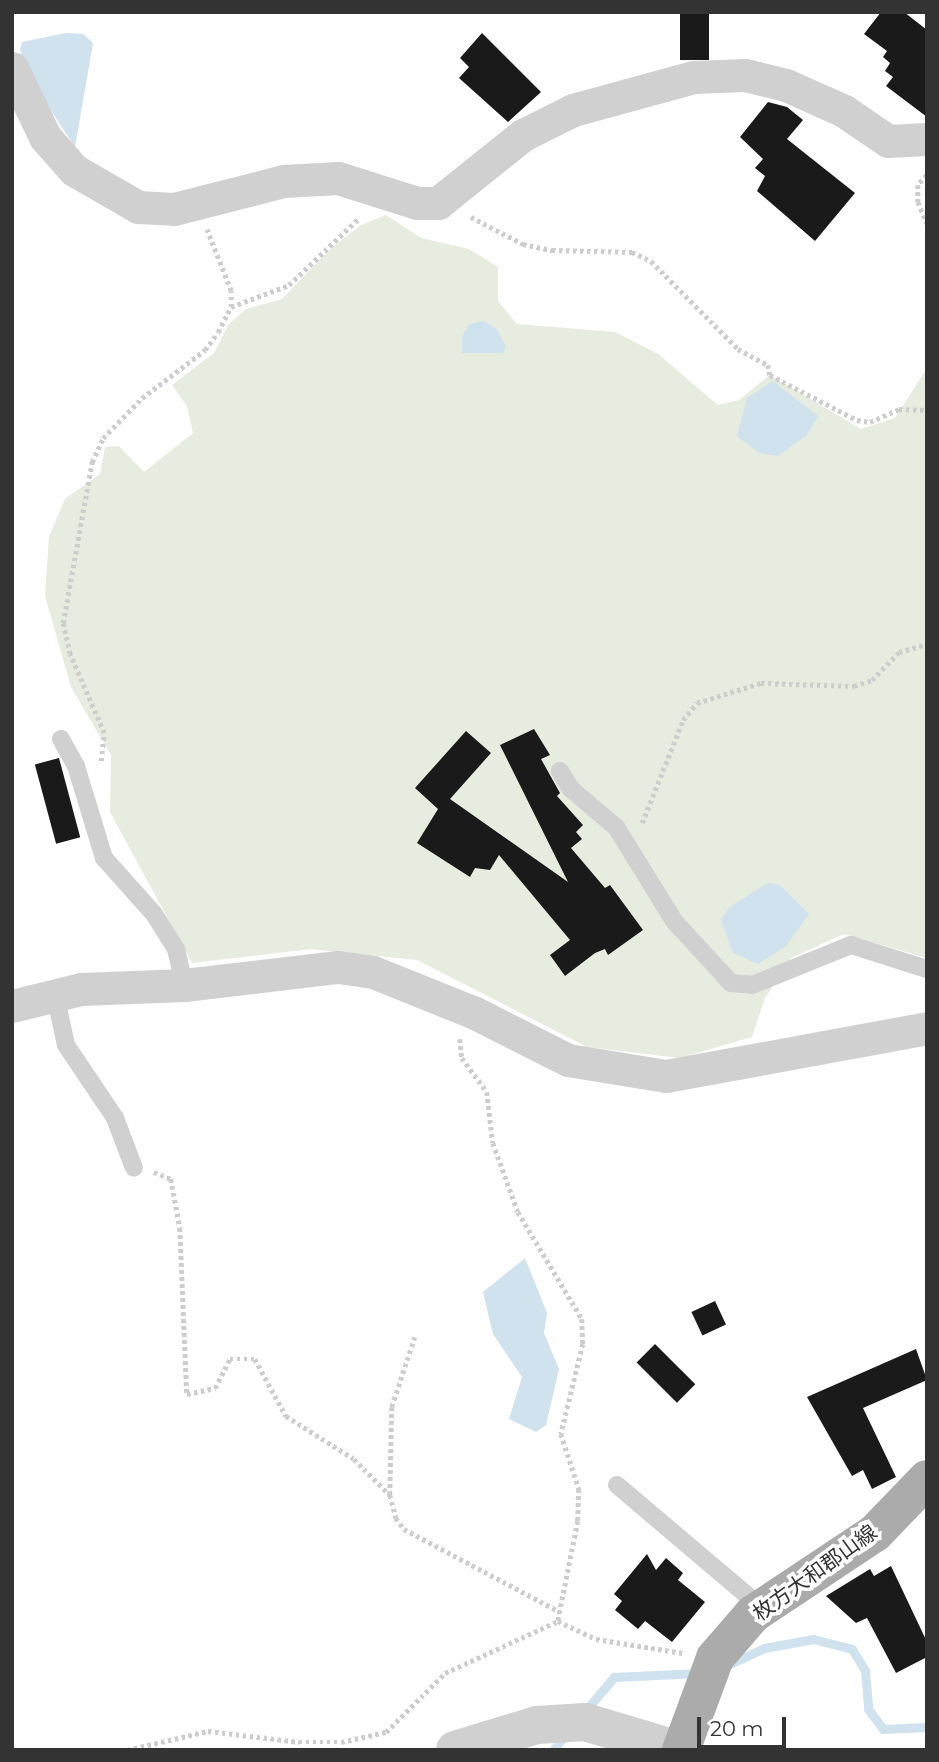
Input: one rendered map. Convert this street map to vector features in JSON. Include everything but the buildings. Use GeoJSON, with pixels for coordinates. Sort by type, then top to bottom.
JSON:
{"type":"FeatureCollection","features":[{"type":"Feature","properties":{"kind":"main road","name":"枚方大和郡山線"},"geometry":{"type":"LineString","coordinates":[[680,1750],[715,1658],[762,1608],[875,1533],[927,1479]]}},
{"type":"Feature","properties":{"kind":"street"},"geometry":{"type":"LineString","coordinates":[[12,68],[34,118],[74,170],[138,206],[193,205],[284,181],[324,179],[438,203],[523,135],[573,110],[694,77],[745,75],[786,85],[844,111],[888,141],[927,139]]}},
{"type":"Feature","properties":{"kind":"street"},"geometry":{"type":"LineString","coordinates":[[12,1006],[55,994],[184,985],[338,967],[373,972],[475,1013],[568,1060],[666,1076],[927,1028]]}},
{"type":"Feature","properties":{"kind":"street"},"geometry":{"type":"LineString","coordinates":[[455,1750],[537,1726],[585,1722],[680,1750]]}},
{"type":"Feature","properties":{"kind":"lane"},"geometry":{"type":"LineString","coordinates":[[61,739],[76,766],[104,858],[154,914],[176,948],[184,985]]}},
{"type":"Feature","properties":{"kind":"lane"},"geometry":{"type":"LineString","coordinates":[[560,771],[571,789],[615,827],[674,922],[731,983],[752,985],[851,945],[927,969]]}},
{"type":"Feature","properties":{"kind":"lane"},"geometry":{"type":"LineString","coordinates":[[55,994],[66,1045],[116,1118],[134,1168]]}},
{"type":"Feature","properties":{"kind":"lane"},"geometry":{"type":"LineString","coordinates":[[617,1485],[762,1608]]}},
{"type":"Feature","properties":{"kind":"path"},"geometry":{"type":"LineString","coordinates":[[927,174],[918,185],[918,202],[927,223]]}},
{"type":"Feature","properties":{"kind":"path"},"geometry":{"type":"LineString","coordinates":[[100,768],[104,733],[70,654],[63,623],[92,462],[103,438],[142,398],[205,350],[231,307],[289,285],[341,230],[391,195]]}},
{"type":"Feature","properties":{"kind":"path"},"geometry":{"type":"LineString","coordinates":[[438,203],[523,244],[552,250],[632,252],[651,261],[738,349],[768,365],[770,375],[857,420],[870,422],[899,409],[927,411]]}},
{"type":"Feature","properties":{"kind":"path"},"geometry":{"type":"LineString","coordinates":[[193,205],[218,250],[231,307]]}},
{"type":"Feature","properties":{"kind":"path"},"geometry":{"type":"LineString","coordinates":[[631,849],[683,720],[697,704],[761,683],[853,686],[872,680],[899,652],[927,644]]}},
{"type":"Feature","properties":{"kind":"path"},"geometry":{"type":"LineString","coordinates":[[475,1013],[459,1040],[462,1058],[487,1092],[493,1143],[505,1182],[582,1320],[583,1344],[561,1434],[579,1489],[558,1620]]}},
{"type":"Feature","properties":{"kind":"path"},"geometry":{"type":"LineString","coordinates":[[134,1168],[171,1179],[180,1228],[187,1394],[215,1388],[230,1359],[255,1359],[286,1416],[354,1459],[390,1495],[404,1529],[559,1612]]}},
{"type":"Feature","properties":{"kind":"path"},"geometry":{"type":"LineString","coordinates":[[390,1495],[393,1408],[415,1337]]}},
{"type":"Feature","properties":{"kind":"path"},"geometry":{"type":"LineString","coordinates":[[558,1620],[596,1639],[715,1658]]}},
{"type":"Feature","properties":{"kind":"path"},"geometry":{"type":"LineString","coordinates":[[127,1750],[208,1731],[299,1742],[341,1742],[386,1731],[445,1673],[558,1620]]}},
{"type":"Feature","properties":{"kind":"shaded area"},"geometry":{"type":"Polygon","coordinates":[[[386,215],[421,238],[469,249],[498,267],[498,301],[517,324],[615,332],[658,354],[718,405],[739,400],[770,375],[861,429],[895,418],[927,368],[927,958],[844,934],[791,958],[765,998],[752,1037],[680,1058],[587,1047],[417,960],[311,949],[192,963],[110,812],[111,755],[71,687],[45,596],[49,537],[65,499],[100,474],[105,447],[119,446],[144,472],[193,433],[187,406],[172,385],[214,353],[229,324],[246,309],[282,299],[328,251],[361,225],[386,215]]]}},
{"type":"Feature","properties":{"kind":"water"},"geometry":{"type":"Polygon","coordinates":[[[66,33],[83,34],[93,43],[75,147],[26,73],[20,49],[22,42],[66,33]]]}},
{"type":"Feature","properties":{"kind":"water"},"geometry":{"type":"Polygon","coordinates":[[[483,321],[497,329],[506,347],[503,353],[462,353],[462,336],[470,324],[483,321]]]}},
{"type":"Feature","properties":{"kind":"water"},"geometry":{"type":"Polygon","coordinates":[[[773,381],[818,416],[807,435],[778,456],[759,453],[737,436],[747,398],[773,381]]]}},
{"type":"Feature","properties":{"kind":"water"},"geometry":{"type":"Polygon","coordinates":[[[768,883],[780,885],[809,914],[786,946],[758,964],[733,953],[721,919],[731,906],[768,883]]]}},
{"type":"Feature","properties":{"kind":"water"},"geometry":{"type":"Polygon","coordinates":[[[525,1258],[547,1313],[544,1333],[559,1369],[546,1425],[536,1432],[509,1419],[522,1377],[493,1334],[483,1292],[525,1258]]]}},
{"type":"Feature","properties":{"kind":"waterway"},"geometry":{"type":"LineString","coordinates":[[726,1666],[764,1648],[813,1639],[852,1649],[865,1671],[868,1709],[883,1729],[927,1727]]}},
{"type":"Feature","properties":{"kind":"waterway"},"geometry":{"type":"LineString","coordinates":[[585,1711],[614,1677],[699,1673]]}},
{"type":"Feature","properties":{"kind":"waterway"},"geometry":{"type":"LineString","coordinates":[[553,1750],[565,1735]]}}]}
